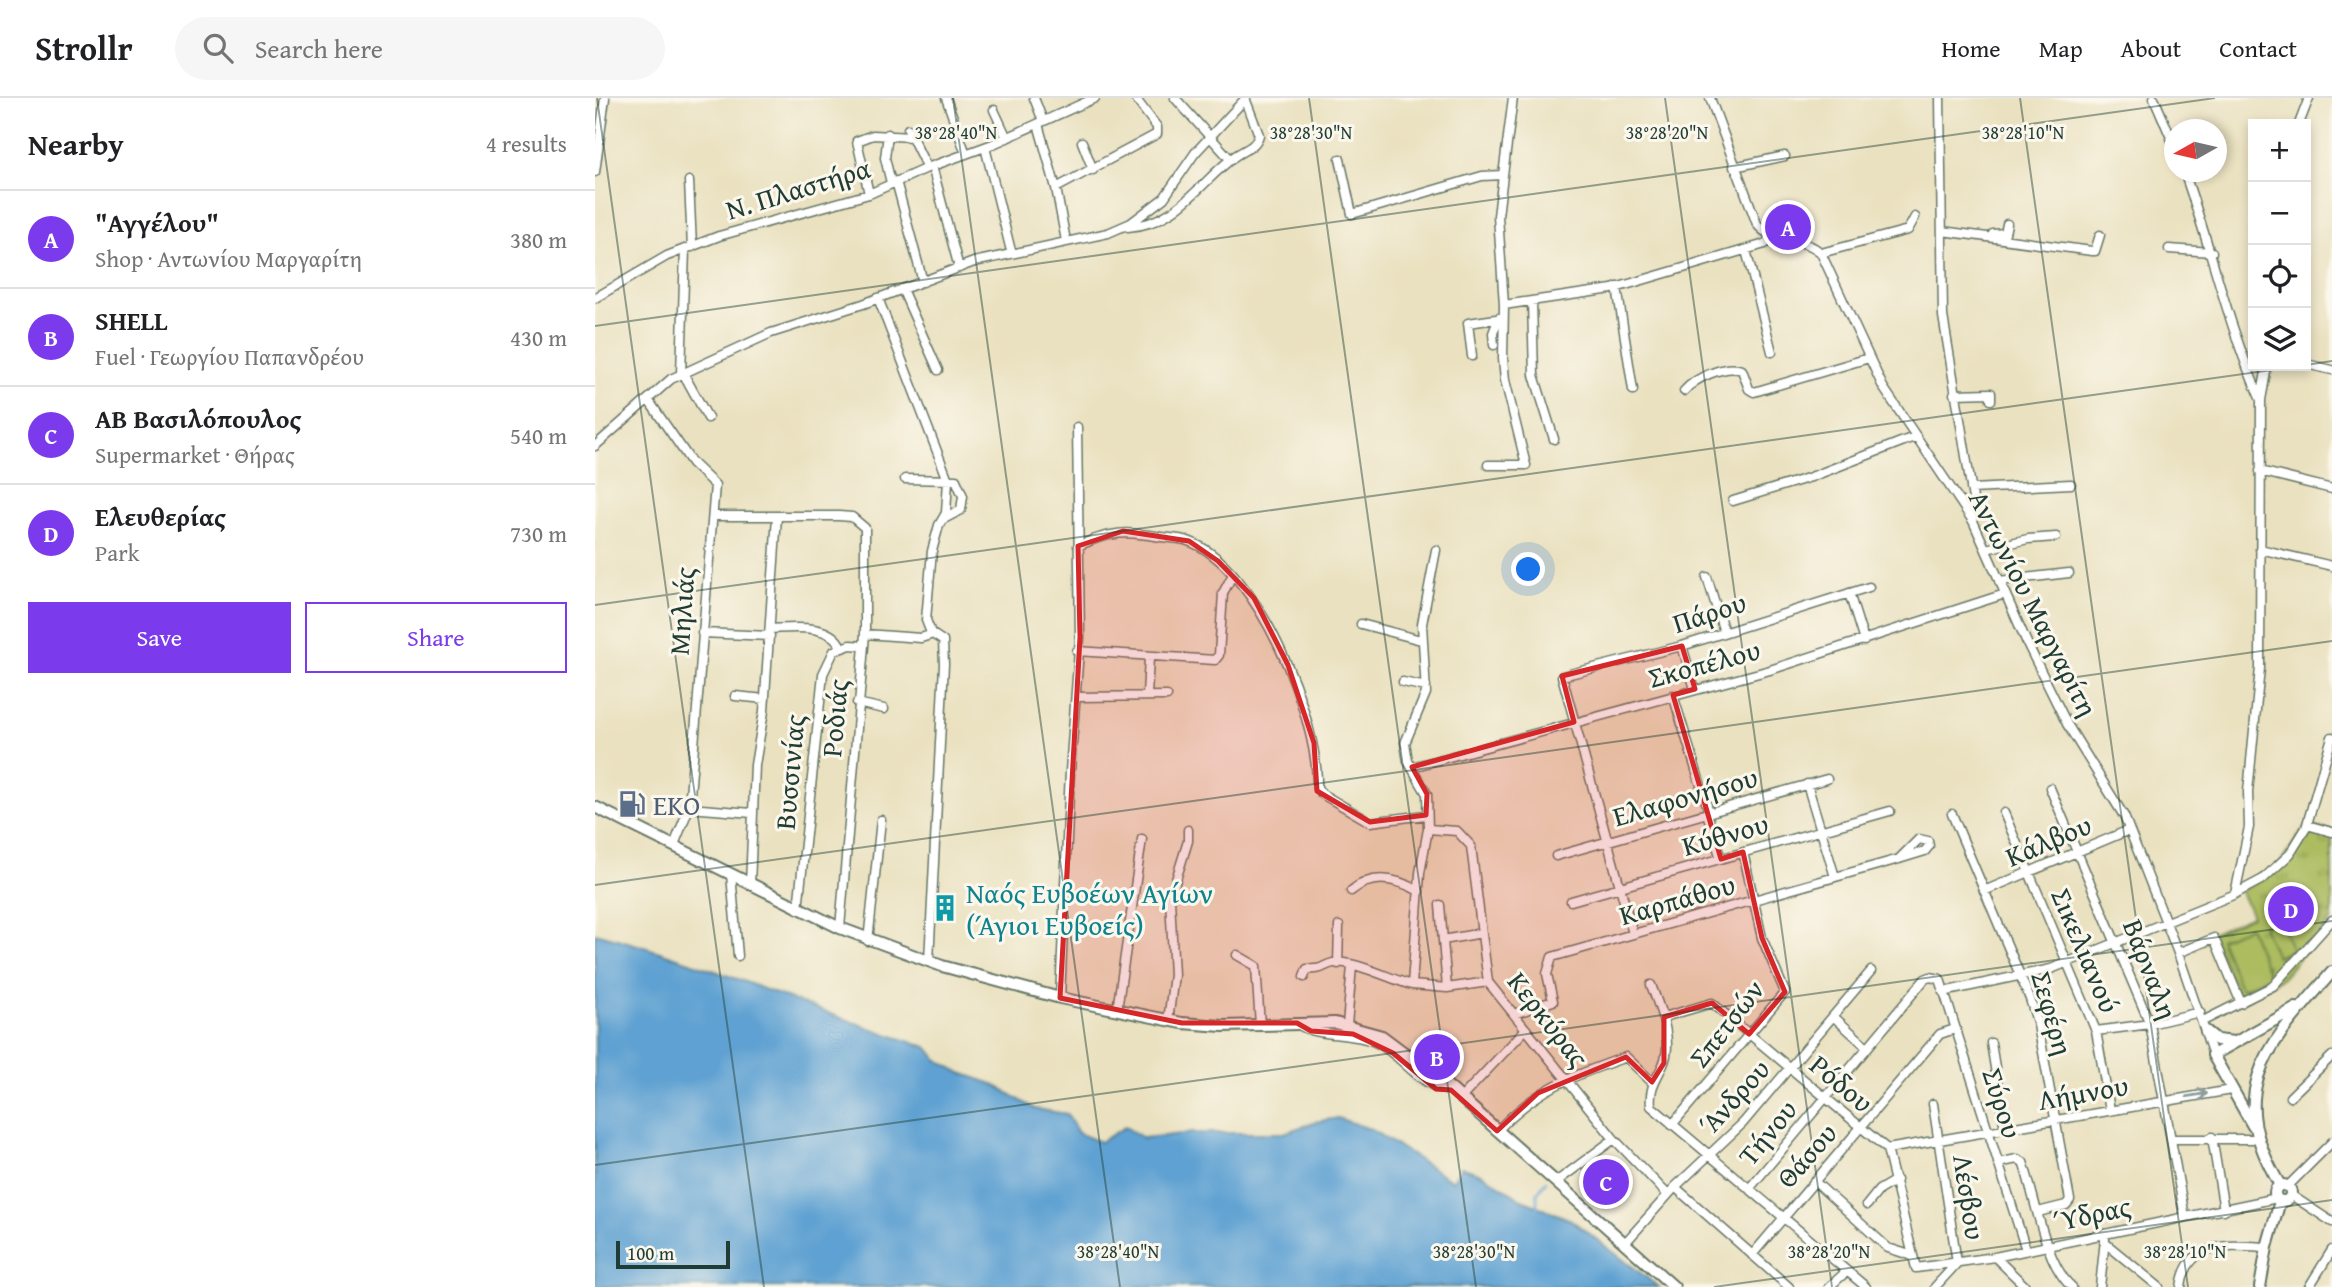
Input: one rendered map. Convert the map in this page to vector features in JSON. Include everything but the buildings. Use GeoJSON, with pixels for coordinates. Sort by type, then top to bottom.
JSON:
{"type":"FeatureCollection","features":[{"type":"Feature","properties":{"kind":"main road"},"geometry":{"type":"LineString","coordinates":[[595,807],[839,928],[929,961],[1060,998],[1168,1021],[1205,1026],[1297,1023],[1346,1025],[1382,1035],[1461,1098],[1674,1287]]}},
{"type":"Feature","properties":{"kind":"main road"},"geometry":{"type":"LineString","coordinates":[[2260,1287],[2278,1200],[2275,1191],[2286,1189],[2270,1168],[2254,1135],[2253,1101],[2260,1071],[2269,1051],[2332,972]]}},
{"type":"Feature","properties":{"kind":"main road"},"geometry":{"type":"LineString","coordinates":[[2213,1055],[2255,1034],[2309,998]]}},
{"type":"Feature","properties":{"kind":"main road"},"geometry":{"type":"LineString","coordinates":[[2203,1022],[2217,1040],[2237,1042]]}},
{"type":"Feature","properties":{"kind":"main road"},"geometry":{"type":"LineString","coordinates":[[2255,1034],[2267,1037],[2269,1051]]}},
{"type":"Feature","properties":{"kind":"main road","name":"Αντωνίου Μαργαρίτη"},"geometry":{"type":"LineString","coordinates":[[2213,1055],[2242,1106],[2254,1135]]}},
{"type":"Feature","properties":{"kind":"main road"},"geometry":{"type":"LineString","coordinates":[[2242,1106],[2253,1101]]}},
{"type":"Feature","properties":{"kind":"street"},"geometry":{"type":"LineString","coordinates":[[595,172],[605,98]]}},
{"type":"Feature","properties":{"kind":"street"},"geometry":{"type":"LineString","coordinates":[[946,98],[966,154]]}},
{"type":"Feature","properties":{"kind":"street"},"geometry":{"type":"LineString","coordinates":[[1034,98],[1066,241]]}},
{"type":"Feature","properties":{"kind":"street"},"geometry":{"type":"LineString","coordinates":[[1056,188],[1157,134],[1157,127],[1135,98]]}},
{"type":"Feature","properties":{"kind":"street"},"geometry":{"type":"LineString","coordinates":[[1175,98],[1231,160]]}},
{"type":"Feature","properties":{"kind":"street"},"geometry":{"type":"LineString","coordinates":[[1495,345],[1493,333],[1504,305],[1498,234],[1513,98]]}},
{"type":"Feature","properties":{"kind":"street"},"geometry":{"type":"LineString","coordinates":[[1710,98],[1757,224],[1772,236],[1808,245],[1821,253],[1908,230],[1915,217]]}},
{"type":"Feature","properties":{"kind":"street"},"geometry":{"type":"LineString","coordinates":[[1940,98],[1943,316],[1971,489],[1973,522]]}},
{"type":"Feature","properties":{"kind":"street"},"geometry":{"type":"LineString","coordinates":[[2154,98],[2164,121]]}},
{"type":"Feature","properties":{"kind":"street"},"geometry":{"type":"LineString","coordinates":[[2301,119],[2309,98]]}},
{"type":"Feature","properties":{"kind":"street","name":"Ν. Πλαστήρα"},"geometry":{"type":"LineString","coordinates":[[595,298],[688,248],[869,194],[929,167],[1007,138],[1088,99]]}},
{"type":"Feature","properties":{"kind":"street"},"geometry":{"type":"LineString","coordinates":[[595,446],[649,401],[664,384],[789,326],[1011,251],[1144,225],[1176,210],[1231,160],[1258,140],[1241,100],[1209,137],[1164,198],[1122,228]]}},
{"type":"Feature","properties":{"kind":"street"},"geometry":{"type":"LineString","coordinates":[[995,110],[1007,138]]}},
{"type":"Feature","properties":{"kind":"street"},"geometry":{"type":"LineString","coordinates":[[869,194],[857,141],[873,135],[910,133],[929,167],[959,268]]}},
{"type":"Feature","properties":{"kind":"street"},"geometry":{"type":"LineString","coordinates":[[888,134],[885,158],[923,282]]}},
{"type":"Feature","properties":{"kind":"street"},"geometry":{"type":"LineString","coordinates":[[1082,142],[1093,170]]}},
{"type":"Feature","properties":{"kind":"street"},"geometry":{"type":"LineString","coordinates":[[985,147],[1011,251]]}},
{"type":"Feature","properties":{"kind":"street"},"geometry":{"type":"LineString","coordinates":[[1734,167],[1785,156]]}},
{"type":"Feature","properties":{"kind":"street"},"geometry":{"type":"LineString","coordinates":[[1341,159],[1352,214],[1482,176],[1503,175]]}},
{"type":"Feature","properties":{"kind":"street"},"geometry":{"type":"LineString","coordinates":[[689,181],[682,374],[708,418]]}},
{"type":"Feature","properties":{"kind":"street"},"geometry":{"type":"LineString","coordinates":[[2187,182],[2212,252],[2249,373],[2261,400]]}},
{"type":"Feature","properties":{"kind":"street"},"geometry":{"type":"LineString","coordinates":[[1942,228],[1999,235],[2005,233],[2007,224]]}},
{"type":"Feature","properties":{"kind":"street"},"geometry":{"type":"LineString","coordinates":[[1942,228],[2092,251],[2095,251],[2100,235]]}},
{"type":"Feature","properties":{"kind":"street"},"geometry":{"type":"LineString","coordinates":[[1504,305],[1617,288],[1765,244],[1772,236]]}},
{"type":"Feature","properties":{"kind":"street"},"geometry":{"type":"LineString","coordinates":[[2169,249],[2212,252]]}},
{"type":"Feature","properties":{"kind":"street"},"geometry":{"type":"LineString","coordinates":[[1746,250],[1772,352]]}},
{"type":"Feature","properties":{"kind":"street","name":"Αντωνίου Μαργαρίτη"},"geometry":{"type":"LineString","coordinates":[[1821,253],[1868,358],[1914,437],[1973,522],[2067,724],[2113,795],[2178,953],[2213,1055]]}},
{"type":"Feature","properties":{"kind":"street"},"geometry":{"type":"LineString","coordinates":[[1617,288],[1633,390]]}},
{"type":"Feature","properties":{"kind":"street"},"geometry":{"type":"LineString","coordinates":[[902,289],[938,370]]}},
{"type":"Feature","properties":{"kind":"street"},"geometry":{"type":"LineString","coordinates":[[878,298],[948,480],[944,519],[935,534],[926,620],[933,634],[943,641],[944,664],[929,961]]}},
{"type":"Feature","properties":{"kind":"street"},"geometry":{"type":"LineString","coordinates":[[1532,301],[1534,375],[1554,439]]}},
{"type":"Feature","properties":{"kind":"street"},"geometry":{"type":"LineString","coordinates":[[1472,356],[1468,323],[1501,318]]}},
{"type":"Feature","properties":{"kind":"street"},"geometry":{"type":"LineString","coordinates":[[1488,465],[1526,464],[1505,380],[1501,318]]}},
{"type":"Feature","properties":{"kind":"street"},"geometry":{"type":"LineString","coordinates":[[1684,391],[1703,376],[1737,368],[1742,370],[1749,389],[1754,392],[1868,358]]}},
{"type":"Feature","properties":{"kind":"street"},"geometry":{"type":"LineString","coordinates":[[2311,365],[2332,370]]}},
{"type":"Feature","properties":{"kind":"street"},"geometry":{"type":"LineString","coordinates":[[2235,894],[2249,827],[2248,792],[2260,668],[2261,400],[2266,371]]}},
{"type":"Feature","properties":{"kind":"street"},"geometry":{"type":"LineString","coordinates":[[1954,394],[1991,393],[1991,400]]}},
{"type":"Feature","properties":{"kind":"street","name":"Μηλιάς"},"geometry":{"type":"LineString","coordinates":[[649,401],[658,419],[692,463],[713,480],[713,516],[688,808],[674,845]]}},
{"type":"Feature","properties":{"kind":"street"},"geometry":{"type":"LineString","coordinates":[[1060,998],[1077,651],[1080,638],[1077,427]]}},
{"type":"Feature","properties":{"kind":"street"},"geometry":{"type":"LineString","coordinates":[[1733,501],[1811,477],[1914,437]]}},
{"type":"Feature","properties":{"kind":"street"},"geometry":{"type":"LineString","coordinates":[[2260,471],[2332,489]]}},
{"type":"Feature","properties":{"kind":"street"},"geometry":{"type":"LineString","coordinates":[[905,479],[956,480],[960,487],[961,510],[944,519]]}},
{"type":"Feature","properties":{"kind":"street"},"geometry":{"type":"LineString","coordinates":[[1971,489],[2071,485]]}},
{"type":"Feature","properties":{"kind":"street"},"geometry":{"type":"LineString","coordinates":[[713,516],[777,516],[771,632],[755,765],[750,885]]}},
{"type":"Feature","properties":{"kind":"street","name":"Ροδιάς"},"geometry":{"type":"LineString","coordinates":[[777,516],[852,517],[862,523],[867,533],[865,634],[839,928]]}},
{"type":"Feature","properties":{"kind":"street"},"geometry":{"type":"LineString","coordinates":[[1078,546],[1123,531],[1189,541],[1218,561],[1254,598],[1302,699],[1319,768],[1317,788],[1322,794],[1370,822],[1426,815]]}},
{"type":"Feature","properties":{"kind":"street"},"geometry":{"type":"LineString","coordinates":[[1986,549],[2028,539],[2056,537]]}},
{"type":"Feature","properties":{"kind":"street"},"geometry":{"type":"LineString","coordinates":[[2260,549],[2332,566]]}},
{"type":"Feature","properties":{"kind":"street"},"geometry":{"type":"LineString","coordinates":[[1412,985],[1427,829],[1427,794],[1412,767],[1405,743],[1426,687],[1421,640],[1431,564],[1436,550]]}},
{"type":"Feature","properties":{"kind":"street"},"geometry":{"type":"LineString","coordinates":[[1999,581],[2069,573]]}},
{"type":"Feature","properties":{"kind":"street"},"geometry":{"type":"LineString","coordinates":[[1077,651],[1215,660],[1219,655],[1223,593],[1232,576]]}},
{"type":"Feature","properties":{"kind":"street"},"geometry":{"type":"LineString","coordinates":[[1707,577],[1724,632]]}},
{"type":"Feature","properties":{"kind":"street","name":"Πάρου"},"geometry":{"type":"LineString","coordinates":[[1574,722],[1562,676],[1682,646],[1869,587]]}},
{"type":"Feature","properties":{"kind":"street"},"geometry":{"type":"LineString","coordinates":[[1849,593],[1864,641]]}},
{"type":"Feature","properties":{"kind":"street","name":"Σκοπέλου"},"geometry":{"type":"LineString","coordinates":[[1412,767],[1864,641],[2005,594]]}},
{"type":"Feature","properties":{"kind":"street"},"geometry":{"type":"LineString","coordinates":[[1361,624],[1421,640]]}},
{"type":"Feature","properties":{"kind":"street"},"geometry":{"type":"LineString","coordinates":[[702,633],[824,631],[837,638],[841,647],[864,646]]}},
{"type":"Feature","properties":{"kind":"street"},"geometry":{"type":"LineString","coordinates":[[865,634],[921,638],[933,634]]}},
{"type":"Feature","properties":{"kind":"street"},"geometry":{"type":"LineString","coordinates":[[1682,646],[1695,689]]}},
{"type":"Feature","properties":{"kind":"street","name":"Βυσσινίας"},"geometry":{"type":"LineString","coordinates":[[798,909],[818,699],[829,659],[841,647]]}},
{"type":"Feature","properties":{"kind":"street"},"geometry":{"type":"LineString","coordinates":[[1147,696],[1149,656]]}},
{"type":"Feature","properties":{"kind":"street"},"geometry":{"type":"LineString","coordinates":[[1403,682],[1426,687]]}},
{"type":"Feature","properties":{"kind":"street"},"geometry":{"type":"LineString","coordinates":[[1673,695],[1721,859]]}},
{"type":"Feature","properties":{"kind":"street"},"geometry":{"type":"LineString","coordinates":[[735,696],[765,699]]}},
{"type":"Feature","properties":{"kind":"street"},"geometry":{"type":"LineString","coordinates":[[1076,697],[1167,696]]}},
{"type":"Feature","properties":{"kind":"street"},"geometry":{"type":"LineString","coordinates":[[857,703],[884,709]]}},
{"type":"Feature","properties":{"kind":"street"},"geometry":{"type":"LineString","coordinates":[[1574,722],[1633,934]]}},
{"type":"Feature","properties":{"kind":"street"},"geometry":{"type":"LineString","coordinates":[[1943,992],[2021,976],[2066,963],[2235,894],[2263,879],[2281,864],[2307,825],[2332,738]]}},
{"type":"Feature","properties":{"kind":"street","name":"Ελαφονήσου"},"geometry":{"type":"LineString","coordinates":[[1556,856],[1826,779]]}},
{"type":"Feature","properties":{"kind":"street"},"geometry":{"type":"LineString","coordinates":[[1807,784],[1835,877]]}},
{"type":"Feature","properties":{"kind":"street","name":"Βάρναλη"},"geometry":{"type":"LineString","coordinates":[[2050,788],[2150,1024],[2185,1217]]}},
{"type":"Feature","properties":{"kind":"street"},"geometry":{"type":"LineString","coordinates":[[688,808],[752,813]]}},
{"type":"Feature","properties":{"kind":"street","name":"Κύθνου"},"geometry":{"type":"LineString","coordinates":[[1571,901],[1890,811]]}},
{"type":"Feature","properties":{"kind":"street","name":"Σικελιανού"},"geometry":{"type":"LineString","coordinates":[[2004,813],[2096,1031],[2110,1110]]}},
{"type":"Feature","properties":{"kind":"street","name":"Σεφέρη"},"geometry":{"type":"LineString","coordinates":[[1952,814],[2021,976],[2038,1025],[2070,1201],[2065,1206],[2038,1212]]}},
{"type":"Feature","properties":{"kind":"street"},"geometry":{"type":"LineString","coordinates":[[868,940],[881,820]]}},
{"type":"Feature","properties":{"kind":"street"},"geometry":{"type":"LineString","coordinates":[[2307,825],[2332,832]]}},
{"type":"Feature","properties":{"kind":"street","name":"Κερκύρας"},"geometry":{"type":"LineString","coordinates":[[1427,829],[1455,830],[1469,842],[1488,982],[1614,1139],[1668,1195]]}},
{"type":"Feature","properties":{"kind":"street"},"geometry":{"type":"LineString","coordinates":[[1168,1021],[1174,975],[1170,899],[1188,841],[1188,830]]}},
{"type":"Feature","properties":{"kind":"street","name":"Κάλβου"},"geometry":{"type":"LineString","coordinates":[[1984,891],[2129,830]]}},
{"type":"Feature","properties":{"kind":"street"},"geometry":{"type":"LineString","coordinates":[[1118,1010],[1142,839]]}},
{"type":"Feature","properties":{"kind":"street"},"geometry":{"type":"LineString","coordinates":[[1743,852],[1755,900]]}},
{"type":"Feature","properties":{"kind":"street","name":"Καρπάθου"},"geometry":{"type":"LineString","coordinates":[[1514,1014],[1553,1001],[1547,974],[1548,961],[1552,957],[1899,859]]}},
{"type":"Feature","properties":{"kind":"street"},"geometry":{"type":"LineString","coordinates":[[731,874],[738,956]]}},
{"type":"Feature","properties":{"kind":"street"},"geometry":{"type":"LineString","coordinates":[[1351,891],[1371,878],[1397,882],[1419,891]]}},
{"type":"Feature","properties":{"kind":"street","name":"Σπετσών"},"geometry":{"type":"LineString","coordinates":[[1672,1125],[1785,991],[1762,938],[1755,900]]}},
{"type":"Feature","properties":{"kind":"street"},"geometry":{"type":"LineString","coordinates":[[1440,905],[1447,988]]}},
{"type":"Feature","properties":{"kind":"street"},"geometry":{"type":"LineString","coordinates":[[2096,1031],[2150,1024],[2203,1022],[2283,977],[2331,924]]}},
{"type":"Feature","properties":{"kind":"street"},"geometry":{"type":"LineString","coordinates":[[1338,964],[1339,926]]}},
{"type":"Feature","properties":{"kind":"street"},"geometry":{"type":"LineString","coordinates":[[1443,940],[1482,933]]}},
{"type":"Feature","properties":{"kind":"street"},"geometry":{"type":"LineString","coordinates":[[2178,953],[2214,939],[2241,1003]]}},
{"type":"Feature","properties":{"kind":"street"},"geometry":{"type":"LineString","coordinates":[[1237,955],[1256,967],[1260,1025]]}},
{"type":"Feature","properties":{"kind":"street"},"geometry":{"type":"LineString","coordinates":[[1304,977],[1307,969],[1322,970],[1338,964],[1352,965],[1412,985],[1447,988],[1488,982]]}},
{"type":"Feature","properties":{"kind":"street"},"geometry":{"type":"LineString","coordinates":[[1346,1025],[1352,965]]}},
{"type":"Feature","properties":{"kind":"street","name":"Άνδρου"},"geometry":{"type":"LineString","coordinates":[[1625,1243],[1675,1187],[1710,1157],[1871,971]]}},
{"type":"Feature","properties":{"kind":"street","name":"Σύρου"},"geometry":{"type":"LineString","coordinates":[[1930,977],[1940,979],[2026,1250]]}},
{"type":"Feature","properties":{"kind":"street","name":"Τήνου"},"geometry":{"type":"LineString","coordinates":[[1749,1189],[1824,1097],[1930,977]]}},
{"type":"Feature","properties":{"kind":"street"},"geometry":{"type":"LineString","coordinates":[[1651,985],[1664,1017],[1664,1063],[1653,1082],[1651,1106],[1866,1287]]}},
{"type":"Feature","properties":{"kind":"street","name":"Ρόδου"},"geometry":{"type":"LineString","coordinates":[[1664,1017],[1711,1003],[1888,1149],[1916,1268]]}},
{"type":"Feature","properties":{"kind":"street"},"geometry":{"type":"LineString","coordinates":[[1833,1016],[1867,1047]]}},
{"type":"Feature","properties":{"kind":"street"},"geometry":{"type":"LineString","coordinates":[[1297,1023],[1311,1031],[1353,1034],[1379,1044],[1436,1089],[1451,1090]]}},
{"type":"Feature","properties":{"kind":"street","name":"Θάσου"},"geometry":{"type":"LineString","coordinates":[[1752,1255],[1940,1034],[1955,1028]]}},
{"type":"Feature","properties":{"kind":"street"},"geometry":{"type":"LineString","coordinates":[[1461,1098],[1526,1029]]}},
{"type":"Feature","properties":{"kind":"street"},"geometry":{"type":"LineString","coordinates":[[1991,1043],[2005,1129]]}},
{"type":"Feature","properties":{"kind":"street"},"geometry":{"type":"LineString","coordinates":[[2290,1097],[2332,1056]]}},
{"type":"Feature","properties":{"kind":"street"},"geometry":{"type":"LineString","coordinates":[[1497,1131],[1521,1106],[1566,1078],[1626,1057],[1653,1082]]}},
{"type":"Feature","properties":{"kind":"street","name":"Λήμνου"},"geometry":{"type":"LineString","coordinates":[[1888,1149],[2231,1090]]}},
{"type":"Feature","properties":{"kind":"street","name":"Λέσβου"},"geometry":{"type":"LineString","coordinates":[[1933,1104],[1957,1263],[1935,1287]]}},
{"type":"Feature","properties":{"kind":"street"},"geometry":{"type":"LineString","coordinates":[[2171,1139],[2254,1135]]}},
{"type":"Feature","properties":{"kind":"street"},"geometry":{"type":"LineString","coordinates":[[2212,1137],[2224,1210]]}},
{"type":"Feature","properties":{"kind":"street"},"geometry":{"type":"LineString","coordinates":[[1556,1182],[1614,1139]]}},
{"type":"Feature","properties":{"kind":"street"},"geometry":{"type":"LineString","coordinates":[[2332,1142],[2286,1189],[2332,1222]]}},
{"type":"Feature","properties":{"kind":"street"},"geometry":{"type":"LineString","coordinates":[[1998,1163],[2016,1159],[2022,1161],[2048,1245],[2063,1280],[2071,1287]]}},
{"type":"Feature","properties":{"kind":"street"},"geometry":{"type":"LineString","coordinates":[[1814,1181],[1888,1248],[1913,1256]]}},
{"type":"Feature","properties":{"kind":"street"},"geometry":{"type":"LineString","coordinates":[[1867,1205],[1879,1190],[1896,1181]]}},
{"type":"Feature","properties":{"kind":"street"},"geometry":{"type":"LineString","coordinates":[[1675,1187],[1789,1287]]}},
{"type":"Feature","properties":{"kind":"street","name":"Ύδρας"},"geometry":{"type":"LineString","coordinates":[[1916,1268],[1995,1258],[2278,1200]]}},
{"type":"Feature","properties":{"kind":"street"},"geometry":{"type":"LineString","coordinates":[[2100,1287],[2105,1237]]}},
{"type":"Feature","properties":{"kind":"street"},"geometry":{"type":"LineString","coordinates":[[2105,1237],[2159,1287]]}},
{"type":"Feature","properties":{"kind":"street"},"geometry":{"type":"LineString","coordinates":[[2181,1287],[2188,1261],[2218,1248],[2267,1247]]}},
{"type":"Feature","properties":{"kind":"street"},"geometry":{"type":"LineString","coordinates":[[2309,1287],[2332,1250]]}},
{"type":"Feature","properties":{"kind":"street"},"geometry":{"type":"LineString","coordinates":[[1995,1258],[2022,1286]]}},
{"type":"Feature","properties":{"kind":"street"},"geometry":{"type":"LineString","coordinates":[[1829,1287],[1847,1271]]}},
{"type":"Feature","properties":{"kind":"highlighted area"},"geometry":{"type":"Polygon","coordinates":[[[1123,531],[1189,541],[1218,561],[1254,598],[1288,665],[1314,743],[1317,791],[1370,822],[1426,815],[1427,794],[1412,767],[1574,722],[1562,676],[1682,646],[1695,689],[1673,695],[1721,859],[1743,852],[1762,938],[1785,992],[1749,1034],[1712,1003],[1664,1017],[1664,1063],[1652,1082],[1626,1057],[1538,1093],[1497,1131],[1451,1090],[1436,1089],[1393,1053],[1353,1034],[1311,1031],[1297,1023],[1182,1023],[1060,998],[1080,637],[1078,546],[1123,531]]]}},
{"type":"Feature","properties":{"kind":"green space"},"geometry":{"type":"Polygon","coordinates":[[[2307,825],[2332,832],[2332,920],[2283,977],[2241,1003],[2214,939],[2187,949],[2186,945],[2252,916],[2241,892],[2275,870],[2307,825]]]}},
{"type":"Feature","properties":{"kind":"green space"},"geometry":{"type":"Polygon","coordinates":[[[2279,919],[2292,950],[2276,957],[2263,926],[2279,919]]]}},
{"type":"Feature","properties":{"kind":"green space"},"geometry":{"type":"Polygon","coordinates":[[[2249,927],[2270,977],[2241,989],[2220,939],[2249,927]]]}},
{"type":"Feature","properties":{"kind":"water"},"geometry":{"type":"Polygon","coordinates":[[[595,933],[679,958],[927,1047],[938,1060],[961,1073],[993,1084],[1035,1109],[1067,1114],[1078,1133],[1100,1142],[1125,1127],[1143,1138],[1193,1133],[1284,1133],[1315,1122],[1338,1118],[1370,1129],[1453,1181],[1461,1167],[1484,1175],[1522,1200],[1571,1220],[1659,1287],[595,1287],[595,933]]]}},
{"type":"Feature","properties":{"kind":"waterway"},"geometry":{"type":"LineString","coordinates":[[1537,1207],[1537,1193],[1546,1181]]}},
{"type":"Feature","properties":{"kind":"place","name":"\"Αγγέλου\""},"geometry":{"type":"Point","coordinates":[1788,227]}},
{"type":"Feature","properties":{"kind":"place","name":"ΕΚΟ"},"geometry":{"type":"Point","coordinates":[632,804]}},
{"type":"Feature","properties":{"kind":"place","name":"Ναός Ευβοέων Αγίων (Άγιοι Ευβοείς)"},"geometry":{"type":"Point","coordinates":[945,908]}},
{"type":"Feature","properties":{"kind":"place","name":"Ελευθερίας"},"geometry":{"type":"Point","coordinates":[2291,909]}},
{"type":"Feature","properties":{"kind":"place","name":"SHELL"},"geometry":{"type":"Point","coordinates":[1437,1057]}},
{"type":"Feature","properties":{"kind":"place","name":"ΑΒ Βασιλόπουλος"},"geometry":{"type":"Point","coordinates":[1606,1182]}}]}
